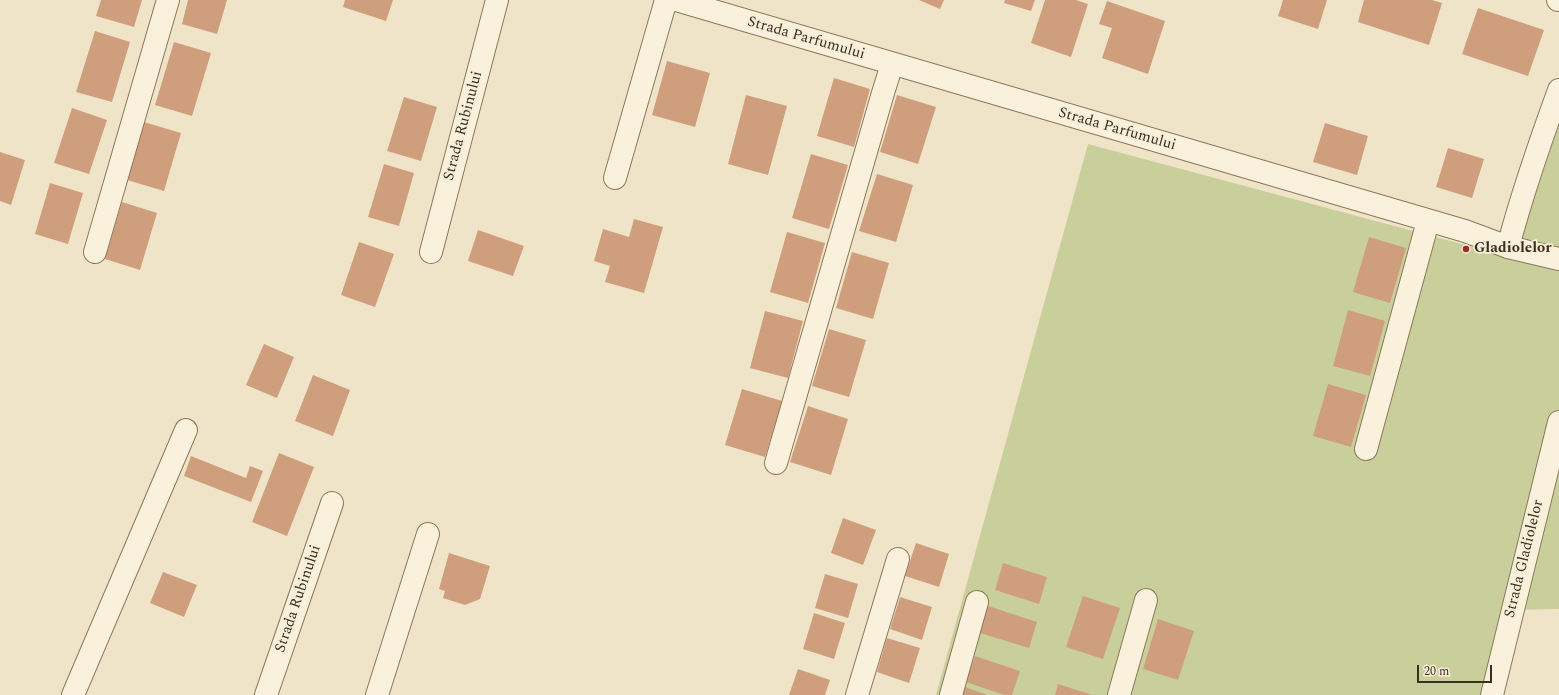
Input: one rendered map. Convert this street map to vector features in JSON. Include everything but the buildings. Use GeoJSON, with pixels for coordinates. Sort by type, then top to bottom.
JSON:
{"type":"FeatureCollection","features":[{"type":"Feature","properties":{"kind":"street"},"geometry":{"type":"LineString","coordinates":[[95,252],[168,0]]}},
{"type":"Feature","properties":{"kind":"street","name":"Strada Rubinului"},"geometry":{"type":"LineString","coordinates":[[431,252],[497,0]]}},
{"type":"Feature","properties":{"kind":"street"},"geometry":{"type":"LineString","coordinates":[[615,178],[666,0]]}},
{"type":"Feature","properties":{"kind":"street","name":"Strada Parfumului"},"geometry":{"type":"LineString","coordinates":[[676,0],[1465,231],[1508,247],[1559,259]]}},
{"type":"Feature","properties":{"kind":"street"},"geometry":{"type":"LineString","coordinates":[[776,463],[882,93],[892,64]]}},
{"type":"Feature","properties":{"kind":"street"},"geometry":{"type":"LineString","coordinates":[[1508,247],[1515,218],[1559,90]]}},
{"type":"Feature","properties":{"kind":"street"},"geometry":{"type":"LineString","coordinates":[[1366,449],[1428,221]]}},
{"type":"Feature","properties":{"kind":"street","name":"Strada Gladiolelor"},"geometry":{"type":"LineString","coordinates":[[1492,695],[1559,422]]}},
{"type":"Feature","properties":{"kind":"street"},"geometry":{"type":"LineString","coordinates":[[73,695],[186,430]]}},
{"type":"Feature","properties":{"kind":"street","name":"Strada Rubinului"},"geometry":{"type":"LineString","coordinates":[[266,695],[332,503]]}},
{"type":"Feature","properties":{"kind":"street"},"geometry":{"type":"LineString","coordinates":[[377,695],[428,534]]}},
{"type":"Feature","properties":{"kind":"street"},"geometry":{"type":"LineString","coordinates":[[857,695],[898,558]]}},
{"type":"Feature","properties":{"kind":"street"},"geometry":{"type":"LineString","coordinates":[[1119,695],[1146,600]]}},
{"type":"Feature","properties":{"kind":"street"},"geometry":{"type":"LineString","coordinates":[[951,695],[977,602]]}},
{"type":"Feature","properties":{"kind":"green space"},"geometry":{"type":"Polygon","coordinates":[[[1559,125],[1559,609],[1507,610],[1481,695],[936,695],[1088,144],[1514,258],[1559,125]]]}},
{"type":"Feature","properties":{"kind":"place","name":"Gladiolelor"},"geometry":{"type":"Point","coordinates":[1466,249]}}]}
